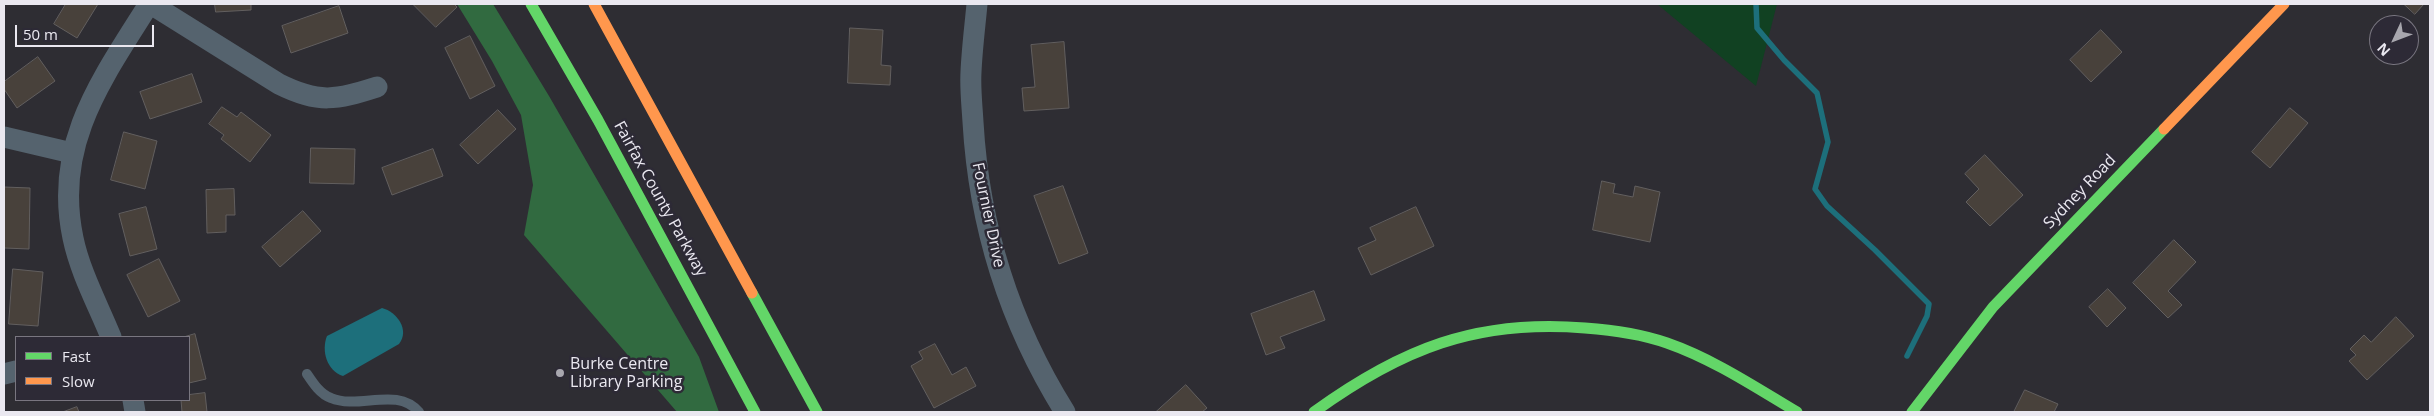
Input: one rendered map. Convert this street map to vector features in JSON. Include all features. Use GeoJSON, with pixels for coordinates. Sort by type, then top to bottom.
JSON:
{"type":"FeatureCollection","features":[{"type":"Feature","properties":{"kind":"main road","name":"Fairfax County Parkway"},"geometry":{"type":"LineString","coordinates":[[531,4],[603,129],[755,412]]}},
{"type":"Feature","properties":{"kind":"main road"},"geometry":{"type":"LineString","coordinates":[[594,4],[817,412]]}},
{"type":"Feature","properties":{"kind":"main road","name":"Sydney Road"},"geometry":{"type":"LineString","coordinates":[[1912,412],[1993,307],[2284,4]]}},
{"type":"Feature","properties":{"kind":"main road"},"geometry":{"type":"LineString","coordinates":[[1314,412],[1355,382],[1393,361],[1427,347],[1502,327],[1542,325],[1623,332],[1662,341],[1712,362],[1797,412]]}},
{"type":"Feature","properties":{"kind":"street"},"geometry":{"type":"LineString","coordinates":[[109,336],[80,262],[73,237],[69,208],[69,172],[78,130],[96,90],[150,4],[263,75],[301,95],[342,98],[377,87]]}},
{"type":"Feature","properties":{"kind":"street","name":"Fournier Drive"},"geometry":{"type":"LineString","coordinates":[[977,4],[971,74],[975,156],[985,215],[1007,297],[1042,375],[1065,412]]}},
{"type":"Feature","properties":{"kind":"street"},"geometry":{"type":"LineString","coordinates":[[4,137],[72,153]]}},
{"type":"Feature","properties":{"kind":"lane"},"geometry":{"type":"LineString","coordinates":[[307,374],[316,388],[330,398],[346,401],[404,400],[419,412]]}},
{"type":"Feature","properties":{"kind":"green space"},"geometry":{"type":"Polygon","coordinates":[[[457,4],[493,4],[549,96],[699,357],[719,412],[677,412],[524,235],[533,185],[521,115],[492,61],[457,4]]]}},
{"type":"Feature","properties":{"kind":"green space"},"geometry":{"type":"Polygon","coordinates":[[[1657,4],[1777,4],[1756,86],[1657,4]]]}},
{"type":"Feature","properties":{"kind":"water"},"geometry":{"type":"Polygon","coordinates":[[[382,308],[393,313],[400,322],[403,333],[399,344],[343,376],[337,373],[329,365],[325,354],[327,336],[382,308]]]}},
{"type":"Feature","properties":{"kind":"building"},"geometry":{"type":"Polygon","coordinates":[[[66,4],[98,4],[77,38],[54,24],[66,4]]]}},
{"type":"Feature","properties":{"kind":"building"},"geometry":{"type":"Polygon","coordinates":[[[215,4],[251,4],[251,10],[216,12],[215,4]]]}},
{"type":"Feature","properties":{"kind":"building"},"geometry":{"type":"Polygon","coordinates":[[[413,4],[454,4],[457,7],[436,27],[413,4]]]}},
{"type":"Feature","properties":{"kind":"building"},"geometry":{"type":"Polygon","coordinates":[[[2404,4],[2424,4],[2415,14],[2404,4]]]}},
{"type":"Feature","properties":{"kind":"building"},"geometry":{"type":"Polygon","coordinates":[[[339,6],[348,33],[291,53],[282,26],[339,6]]]}},
{"type":"Feature","properties":{"kind":"building"},"geometry":{"type":"Polygon","coordinates":[[[850,28],[883,30],[881,65],[891,66],[890,85],[848,83],[850,28]]]}},
{"type":"Feature","properties":{"kind":"building"},"geometry":{"type":"Polygon","coordinates":[[[2101,30],[2122,52],[2091,82],[2070,60],[2101,30]]]}},
{"type":"Feature","properties":{"kind":"building"},"geometry":{"type":"Polygon","coordinates":[[[470,36],[495,86],[470,99],[445,48],[470,36]]]}},
{"type":"Feature","properties":{"kind":"building"},"geometry":{"type":"Polygon","coordinates":[[[1064,42],[1069,108],[1024,111],[1022,88],[1035,87],[1031,45],[1064,42]]]}},
{"type":"Feature","properties":{"kind":"building"},"geometry":{"type":"Polygon","coordinates":[[[38,57],[55,81],[17,108],[4,89],[4,82],[38,57]]]}},
{"type":"Feature","properties":{"kind":"building"},"geometry":{"type":"Polygon","coordinates":[[[192,74],[202,102],[150,119],[140,92],[192,74]]]}},
{"type":"Feature","properties":{"kind":"building"},"geometry":{"type":"Polygon","coordinates":[[[222,107],[237,117],[241,112],[271,135],[250,162],[221,139],[224,135],[209,124],[222,107]]]}},
{"type":"Feature","properties":{"kind":"building"},"geometry":{"type":"Polygon","coordinates":[[[2290,108],[2308,123],[2270,168],[2252,152],[2290,108]]]}},
{"type":"Feature","properties":{"kind":"building"},"geometry":{"type":"Polygon","coordinates":[[[498,110],[516,129],[478,164],[460,145],[498,110]]]}},
{"type":"Feature","properties":{"kind":"building"},"geometry":{"type":"Polygon","coordinates":[[[124,132],[157,141],[145,189],[111,180],[124,132]]]}},
{"type":"Feature","properties":{"kind":"building"},"geometry":{"type":"Polygon","coordinates":[[[311,148],[355,149],[354,184],[310,183],[311,148]]]}},
{"type":"Feature","properties":{"kind":"building"},"geometry":{"type":"Polygon","coordinates":[[[433,149],[443,176],[392,195],[382,168],[433,149]]]}},
{"type":"Feature","properties":{"kind":"building"},"geometry":{"type":"Polygon","coordinates":[[[1985,155],[2023,195],[1990,226],[1966,202],[1979,189],[1965,174],[1985,155]]]}},
{"type":"Feature","properties":{"kind":"building"},"geometry":{"type":"Polygon","coordinates":[[[1602,181],[1615,184],[1613,193],[1633,197],[1635,186],[1660,192],[1650,242],[1593,230],[1602,181]]]}},
{"type":"Feature","properties":{"kind":"building"},"geometry":{"type":"Polygon","coordinates":[[[1063,186],[1088,253],[1059,264],[1034,196],[1063,186]]]}},
{"type":"Feature","properties":{"kind":"building"},"geometry":{"type":"Polygon","coordinates":[[[4,187],[30,188],[29,249],[4,248],[4,187]]]}},
{"type":"Feature","properties":{"kind":"building"},"geometry":{"type":"Polygon","coordinates":[[[234,189],[235,215],[226,215],[226,232],[207,233],[206,190],[234,189]]]}},
{"type":"Feature","properties":{"kind":"building"},"geometry":{"type":"Polygon","coordinates":[[[146,207],[157,249],[130,256],[119,214],[146,207]]]}},
{"type":"Feature","properties":{"kind":"building"},"geometry":{"type":"Polygon","coordinates":[[[1416,207],[1434,246],[1371,275],[1358,248],[1376,240],[1370,228],[1416,207]]]}},
{"type":"Feature","properties":{"kind":"building"},"geometry":{"type":"Polygon","coordinates":[[[303,211],[321,231],[280,267],[262,247],[303,211]]]}},
{"type":"Feature","properties":{"kind":"building"},"geometry":{"type":"Polygon","coordinates":[[[2174,240],[2196,262],[2168,291],[2182,305],[2168,318],[2133,283],[2174,240]]]}},
{"type":"Feature","properties":{"kind":"building"},"geometry":{"type":"Polygon","coordinates":[[[159,259],[180,301],[148,317],[127,275],[159,259]]]}},
{"type":"Feature","properties":{"kind":"building"},"geometry":{"type":"Polygon","coordinates":[[[13,269],[43,272],[38,326],[9,324],[13,269]]]}},
{"type":"Feature","properties":{"kind":"building"},"geometry":{"type":"Polygon","coordinates":[[[2108,289],[2126,308],[2107,327],[2089,307],[2108,289]]]}},
{"type":"Feature","properties":{"kind":"building"},"geometry":{"type":"Polygon","coordinates":[[[1314,291],[1325,320],[1280,337],[1285,348],[1266,355],[1251,314],[1314,291]]]}},
{"type":"Feature","properties":{"kind":"building"},"geometry":{"type":"Polygon","coordinates":[[[2396,317],[2414,336],[2367,380],[2349,361],[2356,355],[2350,349],[2364,335],[2371,342],[2396,317]]]}},
{"type":"Feature","properties":{"kind":"building"},"geometry":{"type":"Polygon","coordinates":[[[195,334],[206,379],[190,383],[190,336],[188,336],[195,334]]]}},
{"type":"Feature","properties":{"kind":"building"},"geometry":{"type":"Polygon","coordinates":[[[935,344],[952,375],[966,367],[976,386],[934,408],[911,366],[923,359],[919,352],[935,344]]]}},
{"type":"Feature","properties":{"kind":"building"},"geometry":{"type":"Polygon","coordinates":[[[1186,385],[1207,408],[1202,412],[1156,412],[1186,385]]]}},
{"type":"Feature","properties":{"kind":"building"},"geometry":{"type":"Polygon","coordinates":[[[2025,390],[2058,404],[2054,412],[2014,412],[2025,390]]]}},
{"type":"Feature","properties":{"kind":"building"},"geometry":{"type":"Polygon","coordinates":[[[205,393],[207,412],[182,412],[181,401],[190,401],[190,395],[205,393]]]}},
{"type":"Feature","properties":{"kind":"building"},"geometry":{"type":"Polygon","coordinates":[[[77,407],[79,412],[63,412],[77,407]]]}},
{"type":"Feature","properties":{"kind":"waterway"},"geometry":{"type":"LineString","coordinates":[[1756,4],[1757,28],[1784,60],[1817,93],[1828,142],[1815,189],[1827,206],[1875,250],[1929,304],[1927,316],[1907,356]]}},
{"type":"Feature","properties":{"kind":"traffic: fast"},"geometry":{"type":"LineString","coordinates":[[531,4],[598,120],[755,412]]}},
{"type":"Feature","properties":{"kind":"traffic: fast"},"geometry":{"type":"LineString","coordinates":[[1912,412],[1993,307],[2164,129]]}},
{"type":"Feature","properties":{"kind":"traffic: fast"},"geometry":{"type":"LineString","coordinates":[[752,293],[817,412]]}},
{"type":"Feature","properties":{"kind":"traffic: fast"},"geometry":{"type":"LineString","coordinates":[[1314,412],[1378,371],[1409,355],[1441,343],[1474,334],[1509,328],[1546,326],[1616,331],[1667,343],[1717,365],[1797,412]]}},
{"type":"Feature","properties":{"kind":"traffic: slow"},"geometry":{"type":"LineString","coordinates":[[594,4],[752,293]]}},
{"type":"Feature","properties":{"kind":"traffic: slow"},"geometry":{"type":"LineString","coordinates":[[2164,129],[2284,4]]}},
{"type":"Feature","properties":{"kind":"place","name":"Burke Centre Library Parking"},"geometry":{"type":"Point","coordinates":[560,373]}}]}
